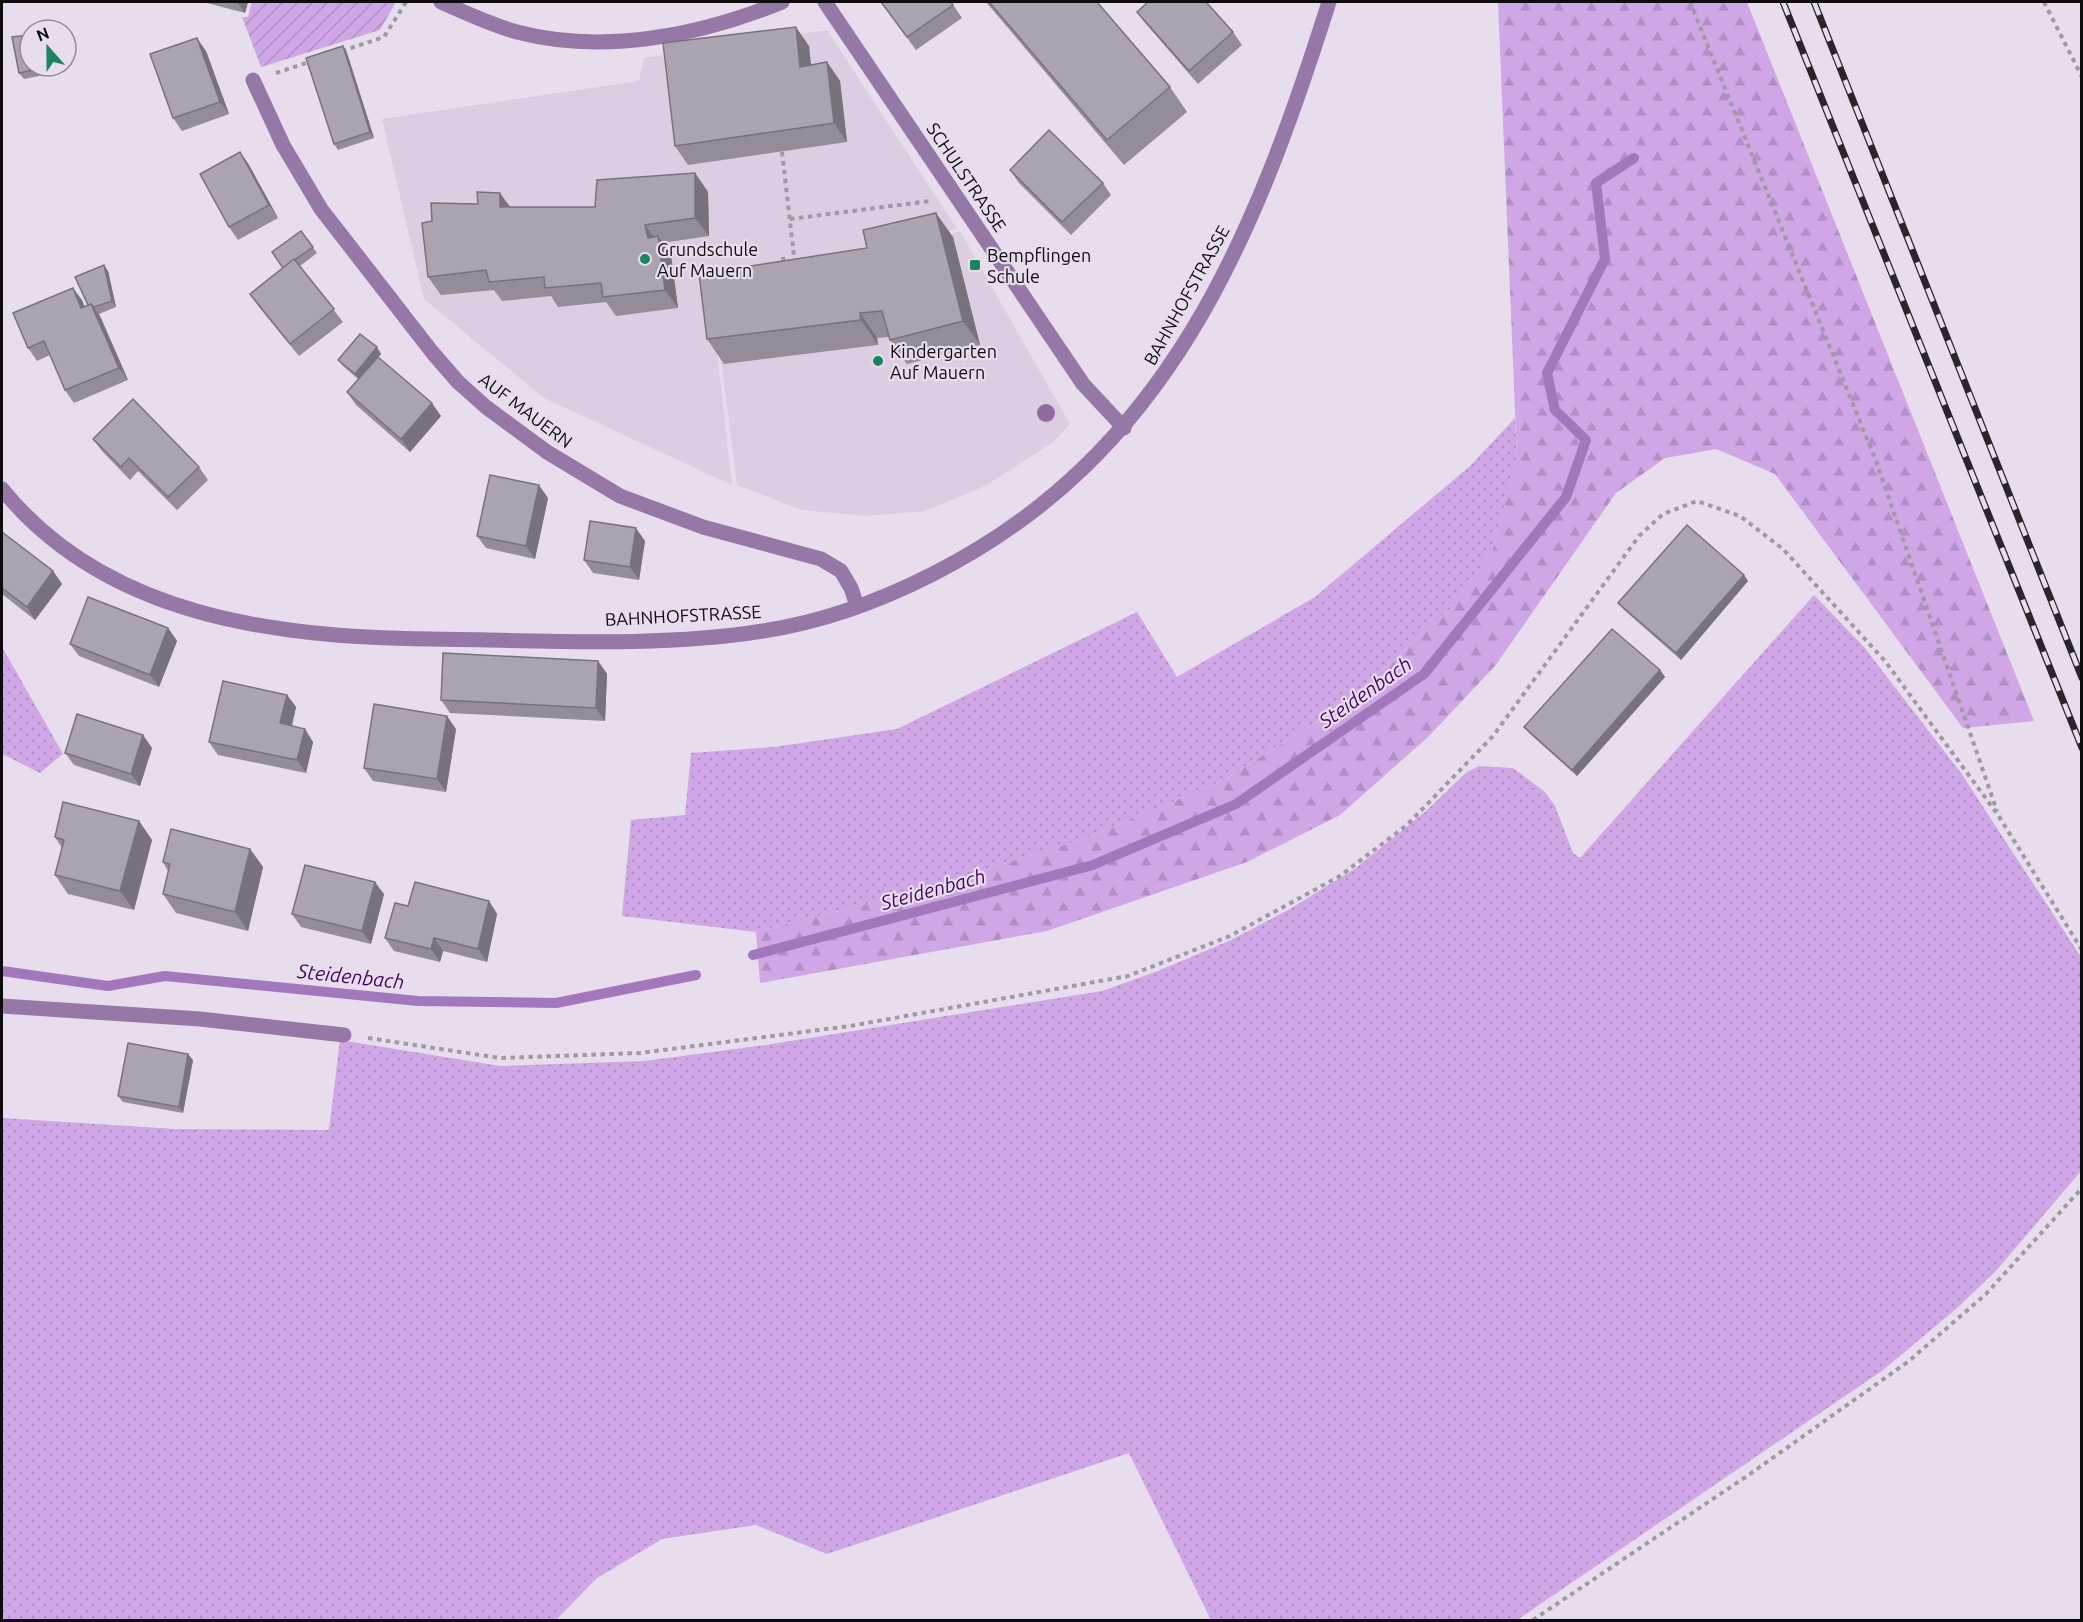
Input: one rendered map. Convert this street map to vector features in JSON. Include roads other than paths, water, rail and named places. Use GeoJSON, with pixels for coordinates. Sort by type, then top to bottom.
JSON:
{"type":"FeatureCollection","features":[{"type":"Feature","properties":{"kind":"street"},"geometry":{"type":"LineString","coordinates":[[441,2],[518,32],[558,39],[602,41],[637,40],[681,32],[732,20],[782,2]]}},
{"type":"Feature","properties":{"kind":"street","name":"SCHULSTRASSE"},"geometry":{"type":"LineString","coordinates":[[825,2],[1083,384],[1124,428]]}},
{"type":"Feature","properties":{"kind":"street","name":"BAHNHOFSTRASSE"},"geometry":{"type":"LineString","coordinates":[[2,489],[51,539],[88,566],[117,583],[222,618],[292,631],[396,638],[673,639],[765,631],[812,621],[857,606],[941,570],[970,555],[1015,526],[1060,490],[1124,428],[1160,381],[1191,334],[1237,246],[1299,94],[1329,2]]}},
{"type":"Feature","properties":{"kind":"street","name":"AUF MAUERN"},"geometry":{"type":"LineString","coordinates":[[253,80],[283,145],[321,209],[432,352],[458,382],[486,407],[554,457],[620,496],[702,527],[821,559],[841,571],[851,588],[857,606]]}},
{"type":"Feature","properties":{"kind":"street"},"geometry":{"type":"LineString","coordinates":[[2,1006],[200,1019],[344,1035]]}},
{"type":"Feature","properties":{"kind":"waterway","name":"Steidenbach"},"geometry":{"type":"LineString","coordinates":[[753,955],[1093,865],[1236,804],[1424,674],[1566,497],[1586,440],[1555,410],[1547,373],[1605,259],[1596,183],[1634,158]]}},
{"type":"Feature","properties":{"kind":"waterway","name":"Steidenbach"},"geometry":{"type":"LineString","coordinates":[[2,971],[108,986],[165,976],[418,1001],[556,1003],[696,975]]}},
{"type":"Feature","properties":{"kind":"railway"},"geometry":{"type":"LineString","coordinates":[[1783,2],[2082,748]]}},
{"type":"Feature","properties":{"kind":"railway"},"geometry":{"type":"LineString","coordinates":[[1814,2],[2082,678]]}},
{"type":"Feature","properties":{"kind":"place","name":"Grundschule Auf Mauern"},"geometry":{"type":"Point","coordinates":[645,259]}},
{"type":"Feature","properties":{"kind":"place","name":"Bempflingen Schule"},"geometry":{"type":"Point","coordinates":[975,265]}},
{"type":"Feature","properties":{"kind":"place","name":"Kindergarten Auf Mauern"},"geometry":{"type":"Point","coordinates":[878,361]}}]}
